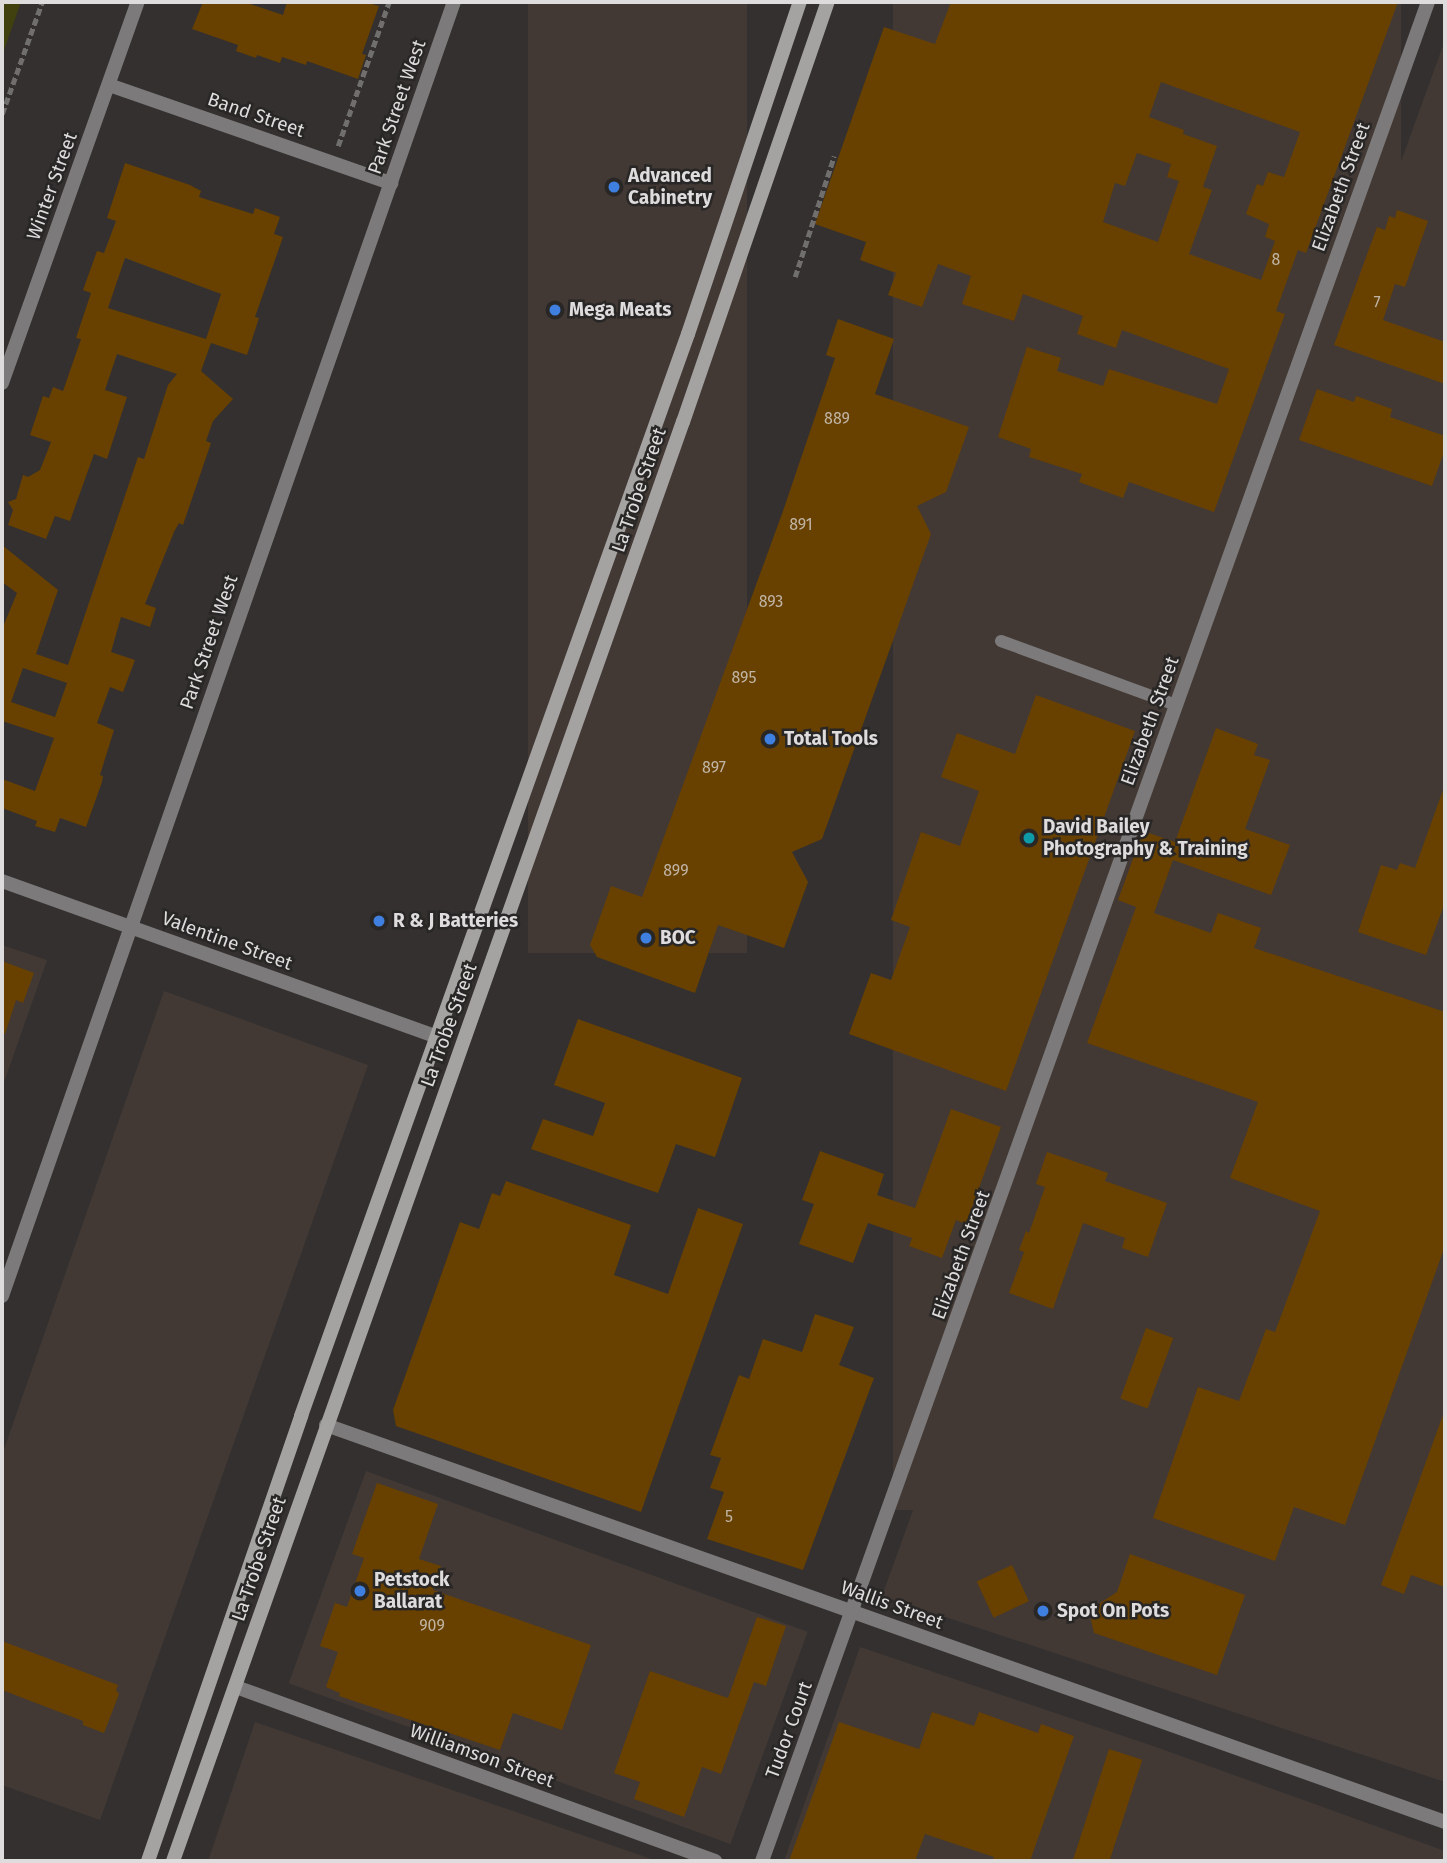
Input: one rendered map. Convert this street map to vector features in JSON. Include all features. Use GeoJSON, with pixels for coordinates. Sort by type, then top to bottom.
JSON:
{"type":"FeatureCollection","features":[{"type":"Feature","properties":{"kind":"main road","name":"La Trobe Street"},"geometry":{"type":"LineString","coordinates":[[148,1861],[301,1416],[683,347],[800,2]]}},
{"type":"Feature","properties":{"kind":"main road","name":"La Trobe Street"},"geometry":{"type":"LineString","coordinates":[[173,1861],[688,409],[828,2]]}},
{"type":"Feature","properties":{"kind":"main road"},"geometry":{"type":"LineString","coordinates":[[438,1037],[462,1045]]}},
{"type":"Feature","properties":{"kind":"main road"},"geometry":{"type":"LineString","coordinates":[[301,1416],[326,1425]]}},
{"type":"Feature","properties":{"kind":"main road"},"geometry":{"type":"LineString","coordinates":[[211,1678],[236,1687]]}},
{"type":"Feature","properties":{"kind":"street","name":"Winter Street"},"geometry":{"type":"LineString","coordinates":[[2,383],[138,2]]}},
{"type":"Feature","properties":{"kind":"street","name":"Park Street West"},"geometry":{"type":"LineString","coordinates":[[2,1296],[454,2]]}},
{"type":"Feature","properties":{"kind":"street","name":"Elizabeth Street"},"geometry":{"type":"LineString","coordinates":[[853,1612],[1428,2]]}},
{"type":"Feature","properties":{"kind":"street","name":"Band Street"},"geometry":{"type":"LineString","coordinates":[[109,85],[391,183]]}},
{"type":"Feature","properties":{"kind":"street","name":"Valentine Street"},"geometry":{"type":"LineString","coordinates":[[2,881],[438,1037]]}},
{"type":"Feature","properties":{"kind":"street","name":"Wallis Street"},"geometry":{"type":"LineString","coordinates":[[326,1425],[1445,1822]]}},
{"type":"Feature","properties":{"kind":"street","name":"Tudor Court"},"geometry":{"type":"LineString","coordinates":[[762,1861],[853,1612]]}},
{"type":"Feature","properties":{"kind":"street","name":"Williamson Street"},"geometry":{"type":"LineString","coordinates":[[236,1687],[715,1861]]}},
{"type":"Feature","properties":{"kind":"lane"},"geometry":{"type":"LineString","coordinates":[[1002,641],[1176,705]]}},
{"type":"Feature","properties":{"kind":"path"},"geometry":{"type":"LineString","coordinates":[[2,114],[42,2]]}},
{"type":"Feature","properties":{"kind":"path"},"geometry":{"type":"LineString","coordinates":[[332,162],[388,2]]}},
{"type":"Feature","properties":{"kind":"path"},"geometry":{"type":"LineString","coordinates":[[794,277],[834,156]]}},
{"type":"Feature","properties":{"kind":"shaded area"},"geometry":{"type":"Polygon","coordinates":[[[2,2],[21,2],[2,56],[2,2]]]}},
{"type":"Feature","properties":{"kind":"shaded area"},"geometry":{"type":"Polygon","coordinates":[[[528,2],[747,2],[747,953],[528,953],[528,2]]]}},
{"type":"Feature","properties":{"kind":"shaded area"},"geometry":{"type":"Polygon","coordinates":[[[893,2],[1401,2],[1401,1510],[893,1510],[893,2]]]}},
{"type":"Feature","properties":{"kind":"shaded area"},"geometry":{"type":"Polygon","coordinates":[[[1445,40],[1445,1782],[882,1596],[1445,40]]]}},
{"type":"Feature","properties":{"kind":"shaded area"},"geometry":{"type":"Polygon","coordinates":[[[2,945],[47,960],[2,1088],[2,945]]]}},
{"type":"Feature","properties":{"kind":"shaded area"},"geometry":{"type":"Polygon","coordinates":[[[164,991],[368,1065],[100,1820],[2,1785],[2,1455],[164,991]]]}},
{"type":"Feature","properties":{"kind":"shaded area"},"geometry":{"type":"Polygon","coordinates":[[[366,1471],[808,1632],[730,1844],[289,1683],[366,1471]]]}},
{"type":"Feature","properties":{"kind":"shaded area"},"geometry":{"type":"Polygon","coordinates":[[[860,1647],[1156,1747],[1445,1851],[1445,1861],[784,1861],[860,1647]]]}},
{"type":"Feature","properties":{"kind":"shaded area"},"geometry":{"type":"Polygon","coordinates":[[[255,1722],[429,1782],[657,1861],[208,1861],[255,1722]]]}},
{"type":"Feature","properties":{"kind":"building"},"geometry":{"type":"Polygon","coordinates":[[[203,2],[244,2],[283,15],[287,2],[365,2],[379,6],[362,54],[366,55],[358,79],[307,61],[306,65],[282,57],[280,63],[236,51],[238,45],[192,29],[203,2]]]}},
{"type":"Feature","properties":{"kind":"building"},"geometry":{"type":"Polygon","coordinates":[[[951,2],[1398,2],[1306,253],[1298,250],[1276,311],[1285,314],[1214,512],[1129,482],[1123,498],[1079,482],[1082,474],[1029,457],[1031,449],[998,437],[1027,347],[1061,358],[1057,371],[1103,386],[1109,369],[1217,404],[1229,369],[1122,330],[1116,348],[1077,334],[1083,316],[1023,294],[1014,321],[962,304],[971,276],[938,264],[922,307],[888,295],[896,273],[860,260],[866,242],[815,224],[884,27],[935,44],[951,2]],[[1161,82],[1149,117],[1184,130],[1183,134],[1217,146],[1203,187],[1212,190],[1189,254],[1261,280],[1275,241],[1265,237],[1269,224],[1246,214],[1257,184],[1263,186],[1268,172],[1284,177],[1300,132],[1161,82]],[[1137,153],[1125,186],[1115,183],[1103,222],[1158,242],[1179,181],[1167,177],[1171,164],[1137,153]]]}},
{"type":"Feature","properties":{"kind":"building"},"geometry":{"type":"Polygon","coordinates":[[[125,163],[190,185],[201,191],[199,197],[253,214],[255,208],[280,217],[274,234],[283,237],[255,317],[259,318],[247,355],[211,343],[201,371],[233,399],[213,421],[206,441],[211,443],[183,525],[179,523],[174,532],[145,604],[156,608],[150,627],[121,617],[111,652],[135,660],[123,692],[110,687],[97,723],[114,730],[100,775],[103,776],[102,782],[86,827],[60,818],[55,832],[35,826],[37,821],[2,808],[2,779],[35,791],[54,738],[2,721],[2,629],[17,593],[2,582],[2,545],[58,590],[36,654],[68,665],[138,457],[144,459],[168,385],[177,374],[117,354],[105,390],[127,397],[107,459],[94,454],[70,521],[55,516],[46,539],[8,525],[13,510],[8,502],[16,499],[23,475],[28,477],[40,470],[51,442],[30,435],[43,396],[49,398],[53,387],[63,391],[81,339],[76,338],[91,293],[83,290],[97,251],[104,253],[116,221],[107,218],[125,163]],[[125,258],[108,308],[206,339],[221,294],[125,258]],[[23,668],[11,702],[55,717],[67,683],[23,668]]]}},
{"type":"Feature","properties":{"kind":"building"},"geometry":{"type":"Polygon","coordinates":[[[1397,210],[1428,221],[1405,287],[1395,284],[1383,320],[1445,342],[1445,384],[1334,345],[1377,227],[1385,230],[1389,216],[1395,218],[1397,210]]]}},
{"type":"Feature","properties":{"kind":"building"},"geometry":{"type":"Polygon","coordinates":[[[838,319],[894,339],[875,394],[969,427],[946,492],[917,506],[931,534],[822,839],[792,852],[808,882],[784,948],[718,925],[695,993],[597,957],[590,945],[611,886],[642,897],[783,511],[835,358],[826,355],[838,319]]]}},
{"type":"Feature","properties":{"kind":"building"},"geometry":{"type":"Polygon","coordinates":[[[1317,389],[1354,402],[1356,396],[1392,409],[1390,417],[1445,436],[1445,449],[1432,486],[1299,440],[1317,389]]]}},
{"type":"Feature","properties":{"kind":"building"},"geometry":{"type":"Polygon","coordinates":[[[1036,695],[1135,731],[1006,1091],[849,1034],[871,973],[891,980],[910,927],[891,920],[921,832],[960,846],[979,791],[941,777],[957,733],[1015,754],[1036,695]]]}},
{"type":"Feature","properties":{"kind":"building"},"geometry":{"type":"Polygon","coordinates":[[[1216,728],[1258,744],[1254,755],[1270,760],[1245,829],[1290,845],[1271,895],[1173,860],[1154,913],[1211,933],[1218,913],[1261,928],[1254,948],[1445,1012],[1445,1246],[1345,1525],[1294,1507],[1275,1561],[1153,1518],[1198,1387],[1239,1401],[1266,1329],[1275,1332],[1320,1211],[1230,1178],[1258,1102],[1087,1043],[1136,907],[1118,900],[1143,831],[1175,842],[1216,728]]]}},
{"type":"Feature","properties":{"kind":"building"},"geometry":{"type":"Polygon","coordinates":[[[1443,790],[1445,902],[1426,955],[1358,932],[1381,865],[1397,870],[1400,863],[1415,868],[1443,790]]]}},
{"type":"Feature","properties":{"kind":"building"},"geometry":{"type":"Polygon","coordinates":[[[2,961],[34,973],[23,1003],[16,1000],[5,1034],[2,1033],[2,961]]]}},
{"type":"Feature","properties":{"kind":"building"},"geometry":{"type":"Polygon","coordinates":[[[578,1019],[742,1078],[715,1157],[676,1144],[658,1193],[531,1149],[543,1119],[593,1136],[605,1103],[554,1085],[578,1019]]]}},
{"type":"Feature","properties":{"kind":"building"},"geometry":{"type":"Polygon","coordinates":[[[951,1109],[1001,1127],[966,1224],[956,1220],[942,1258],[909,1246],[912,1238],[868,1223],[853,1263],[799,1244],[814,1204],[802,1200],[820,1151],[884,1174],[877,1195],[915,1208],[951,1109]]]}},
{"type":"Feature","properties":{"kind":"building"},"geometry":{"type":"Polygon","coordinates":[[[1047,1152],[1108,1173],[1105,1181],[1167,1203],[1148,1257],[1122,1248],[1125,1238],[1083,1223],[1053,1309],[1009,1293],[1024,1252],[1019,1250],[1026,1231],[1029,1233],[1045,1187],[1036,1184],[1047,1152]]]}},
{"type":"Feature","properties":{"kind":"building"},"geometry":{"type":"Polygon","coordinates":[[[506,1181],[631,1225],[614,1275],[668,1294],[698,1208],[743,1224],[641,1512],[396,1426],[393,1410],[460,1222],[479,1229],[492,1193],[500,1196],[506,1181]]]}},
{"type":"Feature","properties":{"kind":"building"},"geometry":{"type":"Polygon","coordinates":[[[815,1314],[854,1327],[839,1365],[874,1378],[803,1570],[707,1539],[724,1492],[710,1488],[721,1458],[710,1455],[739,1375],[749,1379],[763,1339],[802,1352],[815,1314]]]}},
{"type":"Feature","properties":{"kind":"building"},"geometry":{"type":"Polygon","coordinates":[[[1146,1328],[1173,1338],[1148,1408],[1120,1398],[1146,1328]]]}},
{"type":"Feature","properties":{"kind":"building"},"geometry":{"type":"Polygon","coordinates":[[[1443,1415],[1445,1587],[1411,1575],[1404,1594],[1381,1585],[1443,1415]]]}},
{"type":"Feature","properties":{"kind":"building"},"geometry":{"type":"Polygon","coordinates":[[[377,1483],[438,1504],[419,1559],[441,1566],[433,1590],[591,1645],[562,1730],[513,1713],[500,1750],[339,1696],[340,1693],[326,1687],[338,1652],[320,1646],[335,1603],[347,1607],[364,1558],[352,1554],[377,1483]]]}},
{"type":"Feature","properties":{"kind":"building"},"geometry":{"type":"Polygon","coordinates":[[[1130,1554],[1245,1595],[1217,1675],[1094,1633],[1091,1620],[1094,1607],[1117,1592],[1130,1554]]]}},
{"type":"Feature","properties":{"kind":"building"},"geometry":{"type":"Polygon","coordinates":[[[1012,1565],[1029,1601],[994,1618],[977,1581],[1012,1565]]]}},
{"type":"Feature","properties":{"kind":"building"},"geometry":{"type":"Polygon","coordinates":[[[757,1617],[786,1626],[766,1686],[754,1682],[721,1774],[702,1767],[684,1817],[634,1799],[640,1782],[614,1773],[650,1671],[728,1698],[757,1617]]]}},
{"type":"Feature","properties":{"kind":"building"},"geometry":{"type":"Polygon","coordinates":[[[2,1641],[118,1685],[116,1690],[119,1694],[104,1733],[83,1725],[83,1721],[2,1690],[2,1641]]]}},
{"type":"Feature","properties":{"kind":"building"},"geometry":{"type":"Polygon","coordinates":[[[932,1712],[974,1726],[979,1712],[1038,1733],[1041,1724],[1074,1736],[1030,1861],[993,1861],[994,1857],[925,1834],[915,1861],[789,1861],[839,1722],[919,1749],[932,1712]]]}},
{"type":"Feature","properties":{"kind":"building"},"geometry":{"type":"Polygon","coordinates":[[[1109,1749],[1142,1760],[1109,1861],[1073,1861],[1109,1749]]]}},
{"type":"Feature","properties":{"kind":"place","name":"Advanced Cabinetry"},"geometry":{"type":"Point","coordinates":[614,187]}},
{"type":"Feature","properties":{"kind":"place","name":"Mega Meats"},"geometry":{"type":"Point","coordinates":[555,310]}},
{"type":"Feature","properties":{"kind":"place","name":"Total Tools"},"geometry":{"type":"Point","coordinates":[770,739]}},
{"type":"Feature","properties":{"kind":"place","name":"David Bailey Photography & Training"},"geometry":{"type":"Point","coordinates":[1029,838]}},
{"type":"Feature","properties":{"kind":"place","name":"R & J Batteries"},"geometry":{"type":"Point","coordinates":[379,921]}},
{"type":"Feature","properties":{"kind":"place","name":"BOC"},"geometry":{"type":"Point","coordinates":[646,938]}},
{"type":"Feature","properties":{"kind":"place","name":"Petstock Ballarat"},"geometry":{"type":"Point","coordinates":[360,1591]}},
{"type":"Feature","properties":{"kind":"place","name":"Spot On Pots"},"geometry":{"type":"Point","coordinates":[1043,1611]}}]}
